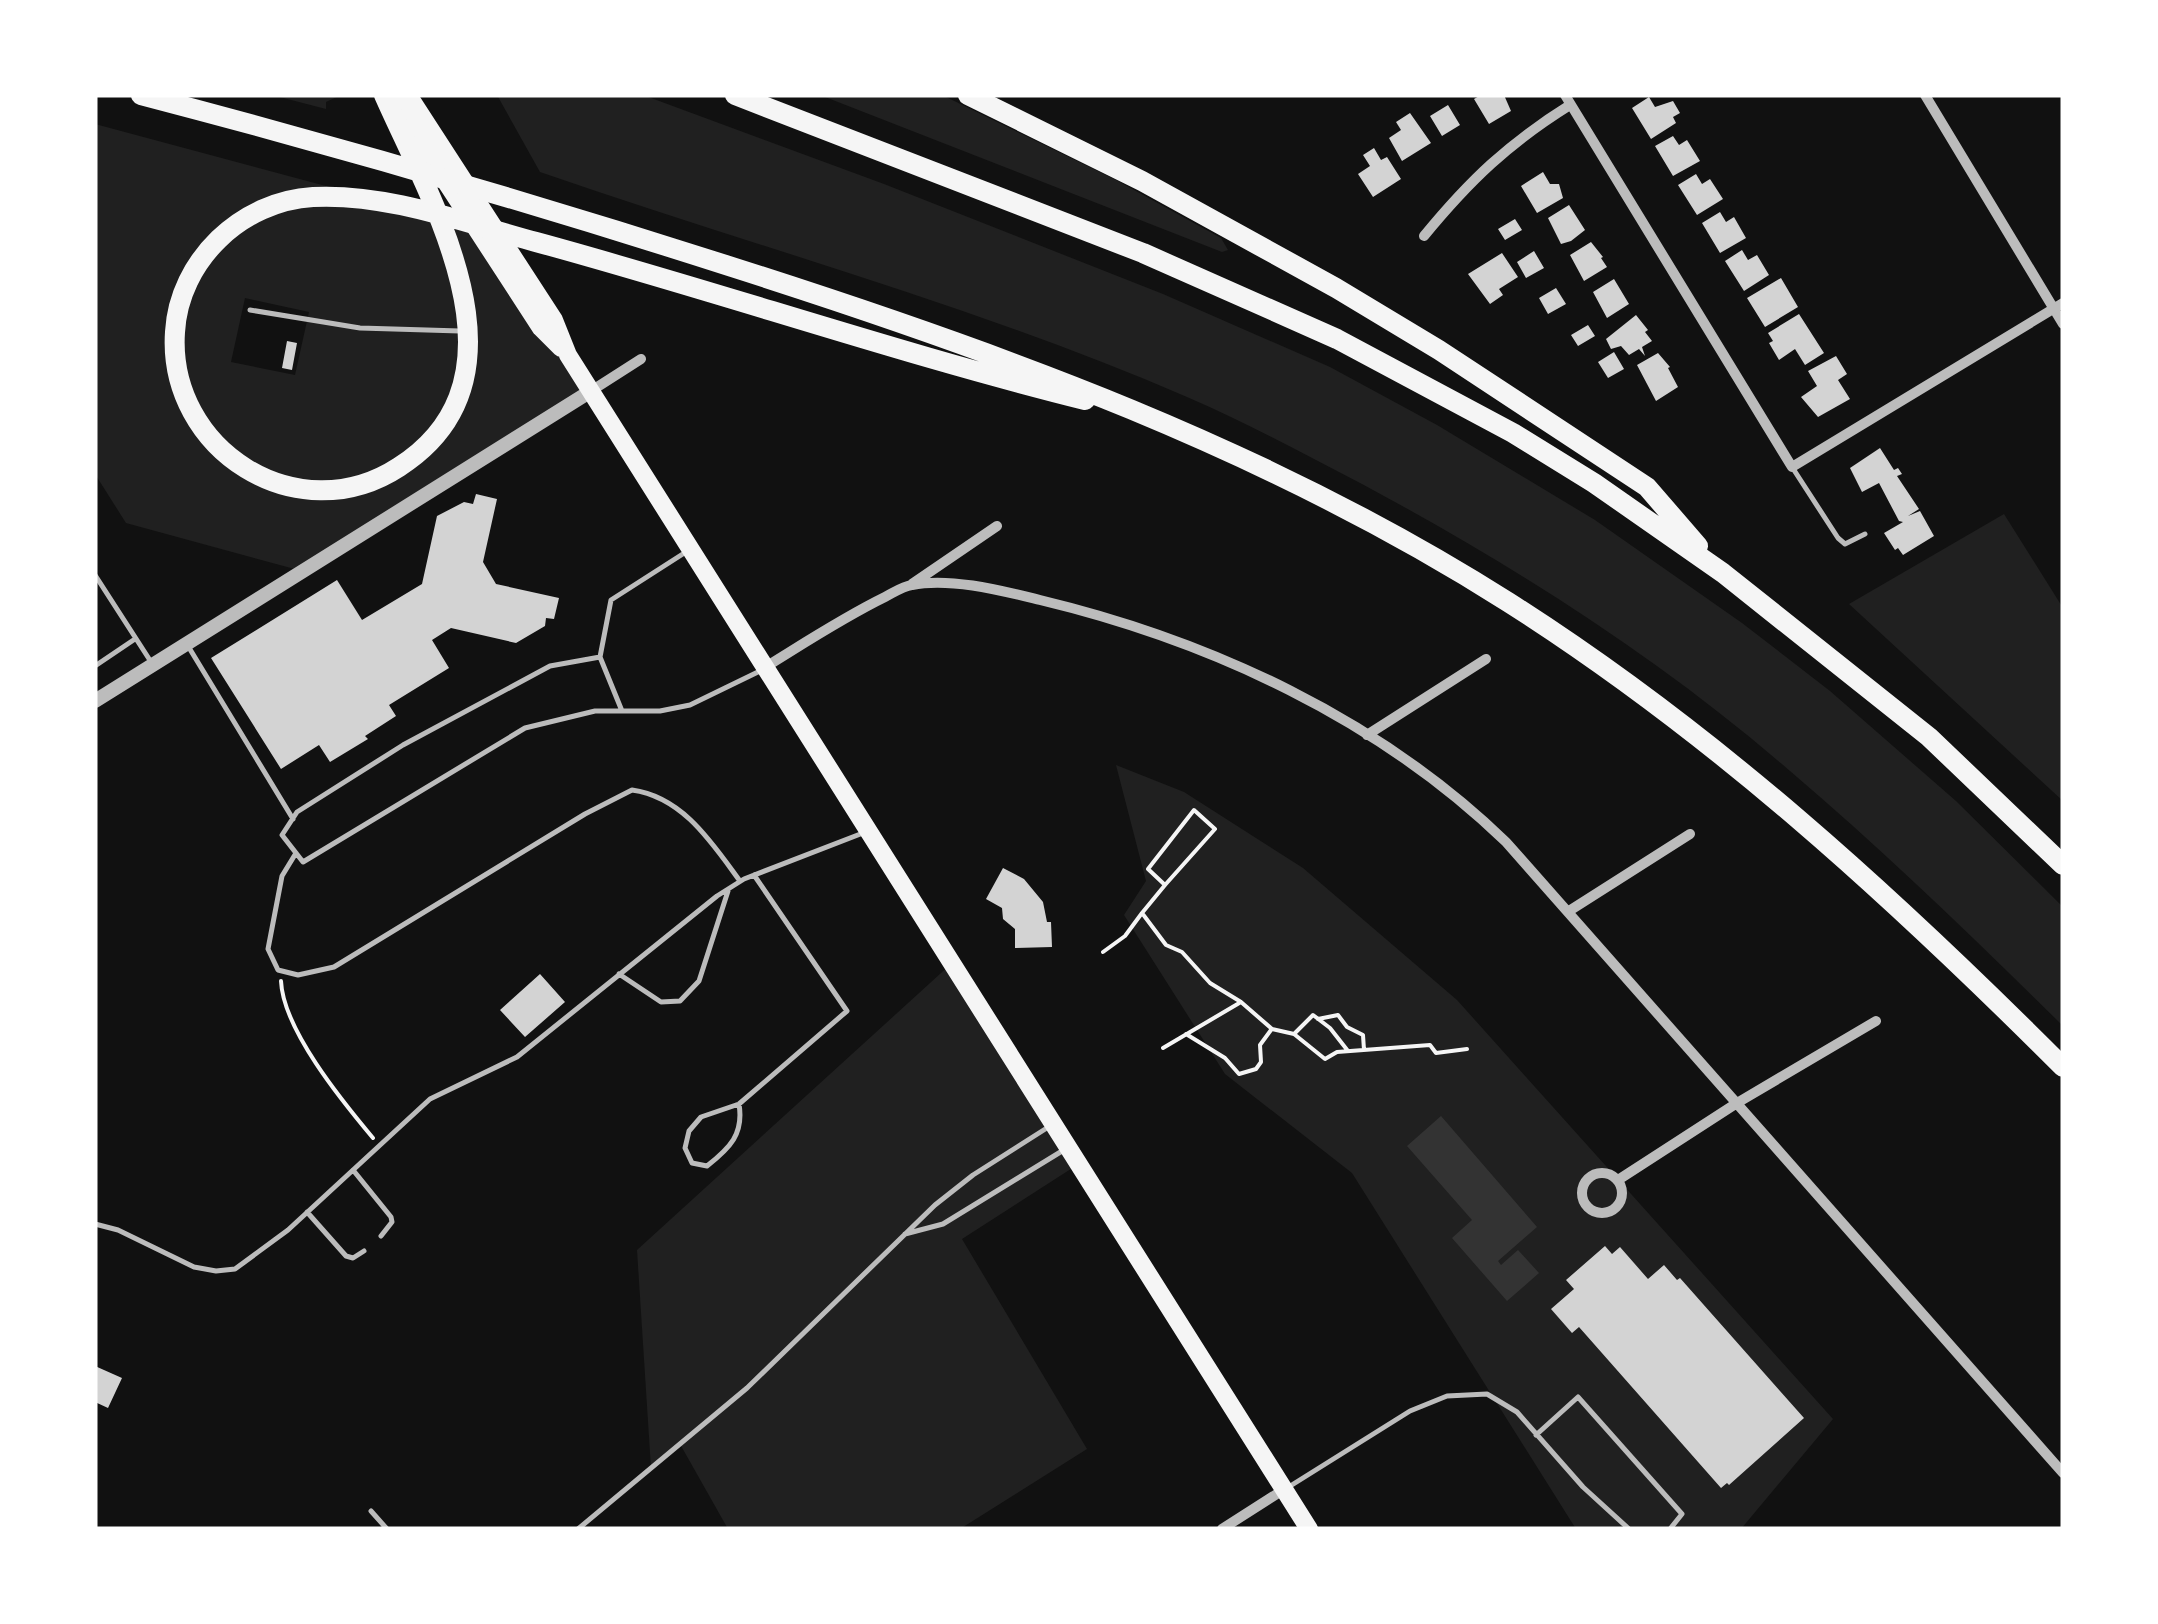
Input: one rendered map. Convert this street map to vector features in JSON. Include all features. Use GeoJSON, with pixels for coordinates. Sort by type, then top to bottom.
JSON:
{"type":"FeatureCollection","features":[{"type":"Feature","properties":{"kind":"highway"},"geometry":{"type":"LineString","coordinates":[[140,95],[336,146],[572,215],[883,315],[1158,418],[1309,489],[1409,542],[1508,602],[1715,747],[1895,903],[2063,1067]]}},
{"type":"Feature","properties":{"kind":"highway"},"geometry":{"type":"LineString","coordinates":[[386,95],[460,273],[468,331],[464,379],[444,424],[429,444],[386,476],[334,490],[281,485],[256,474],[215,445],[196,422],[177,375],[175,327],[190,278],[221,236],[262,208],[312,197],[352,198],[420,211],[604,260],[946,364],[1158,418]]}},
{"type":"Feature","properties":{"kind":"highway"},"geometry":{"type":"LineString","coordinates":[[735,95],[1143,253],[1337,339],[1562,463],[1722,574],[1930,738],[2063,864]]}},
{"type":"Feature","properties":{"kind":"highway"},"geometry":{"type":"LineString","coordinates":[[968,95],[1142,181],[1336,288],[1438,350],[1647,487],[1722,574]]}},
{"type":"Feature","properties":{"kind":"main road"},"geometry":{"type":"LineString","coordinates":[[386,95],[541,328],[568,355]]}},
{"type":"Feature","properties":{"kind":"main road"},"geometry":{"type":"LineString","coordinates":[[408,95],[554,320],[568,355],[1308,1529]]}},
{"type":"Feature","properties":{"kind":"street"},"geometry":{"type":"LineString","coordinates":[[1925,95],[2058,306],[2063,324]]}},
{"type":"Feature","properties":{"kind":"street"},"geometry":{"type":"LineString","coordinates":[[1424,236],[1467,184],[1567,100],[1792,467],[2058,306]]}},
{"type":"Feature","properties":{"kind":"street"},"geometry":{"type":"LineString","coordinates":[[95,701],[641,360]]}},
{"type":"Feature","properties":{"kind":"street"},"geometry":{"type":"LineString","coordinates":[[767,666],[854,612],[912,584],[997,526]]}},
{"type":"Feature","properties":{"kind":"street"},"geometry":{"type":"LineString","coordinates":[[912,584],[995,589],[1077,609],[1178,641],[1276,682],[1436,781],[1490,826],[1569,911],[2063,1473]]}},
{"type":"Feature","properties":{"kind":"street"},"geometry":{"type":"LineString","coordinates":[[1367,735],[1486,659]]}},
{"type":"Feature","properties":{"kind":"street"},"geometry":{"type":"LineString","coordinates":[[1569,911],[1690,834]]}},
{"type":"Feature","properties":{"kind":"street"},"geometry":{"type":"LineString","coordinates":[[1618,1180],[1737,1102],[1876,1021]]}},
{"type":"Feature","properties":{"kind":"street"},"geometry":{"type":"LineString","coordinates":[[1222,1529],[1284,1490]]}},
{"type":"Feature","properties":{"kind":"lane"},"geometry":{"type":"LineString","coordinates":[[250,310],[360,328],[468,331]]}},
{"type":"Feature","properties":{"kind":"lane"},"geometry":{"type":"LineString","coordinates":[[1792,467],[1838,538],[1845,544],[1866,534]]}},
{"type":"Feature","properties":{"kind":"lane"},"geometry":{"type":"LineString","coordinates":[[622,711],[600,656],[611,600],[691,548]]}},
{"type":"Feature","properties":{"kind":"lane"},"geometry":{"type":"LineString","coordinates":[[95,575],[152,665]]}},
{"type":"Feature","properties":{"kind":"lane"},"geometry":{"type":"LineString","coordinates":[[95,666],[136,639]]}},
{"type":"Feature","properties":{"kind":"lane"},"geometry":{"type":"LineString","coordinates":[[187,644],[292,819]]}},
{"type":"Feature","properties":{"kind":"lane"},"geometry":{"type":"LineString","coordinates":[[600,656],[550,666],[403,746],[296,812],[282,835],[303,862],[526,728],[596,711],[660,711],[690,706],[767,666]]}},
{"type":"Feature","properties":{"kind":"lane"},"geometry":{"type":"LineString","coordinates":[[296,853],[282,876],[268,949],[280,970],[298,975],[334,967],[585,814],[632,790],[669,801],[698,827],[740,881]]}},
{"type":"Feature","properties":{"kind":"lane"},"geometry":{"type":"LineString","coordinates":[[95,1224],[118,1230],[194,1267],[235,1269],[307,1212],[430,1099],[517,1057],[728,889],[754,875],[870,831]]}},
{"type":"Feature","properties":{"kind":"lane"},"geometry":{"type":"LineString","coordinates":[[739,1104],[742,1123],[736,1140],[707,1166],[692,1163],[686,1148],[689,1131],[701,1117],[739,1104],[847,1011],[754,875]]}},
{"type":"Feature","properties":{"kind":"lane"},"geometry":{"type":"LineString","coordinates":[[619,974],[661,1002],[680,1001],[699,981],[728,889]]}},
{"type":"Feature","properties":{"kind":"lane"},"geometry":{"type":"LineString","coordinates":[[578,1529],[747,1388],[902,1234],[974,1175],[1052,1125]]}},
{"type":"Feature","properties":{"kind":"lane"},"geometry":{"type":"LineString","coordinates":[[902,1234],[944,1224],[1067,1148]]}},
{"type":"Feature","properties":{"kind":"lane"},"geometry":{"type":"LineString","coordinates":[[353,1170],[391,1216],[392,1222],[380,1236]]}},
{"type":"Feature","properties":{"kind":"lane"},"geometry":{"type":"LineString","coordinates":[[307,1212],[346,1256],[354,1258],[364,1251]]}},
{"type":"Feature","properties":{"kind":"lane"},"geometry":{"type":"LineString","coordinates":[[1284,1490],[1410,1411],[1447,1396],[1487,1394],[1517,1412],[1582,1487],[1629,1529]]}},
{"type":"Feature","properties":{"kind":"lane"},"geometry":{"type":"LineString","coordinates":[[1536,1435],[1578,1396],[1682,1514],[1670,1529]]}},
{"type":"Feature","properties":{"kind":"lane"},"geometry":{"type":"LineString","coordinates":[[371,1511],[386,1529]]}},
{"type":"Feature","properties":{"kind":"path"},"geometry":{"type":"LineString","coordinates":[[1102,952],[1125,936],[1215,829],[1194,810],[1148,868],[1166,885]]}},
{"type":"Feature","properties":{"kind":"path"},"geometry":{"type":"LineString","coordinates":[[1142,913],[1166,944],[1182,952],[1210,982],[1272,1029],[1294,1034],[1325,1059],[1338,1052],[1430,1045],[1436,1053],[1467,1049]]}},
{"type":"Feature","properties":{"kind":"path"},"geometry":{"type":"LineString","coordinates":[[280,970],[282,999],[293,1022],[334,1090],[379,1146]]}},
{"type":"Feature","properties":{"kind":"path"},"geometry":{"type":"LineString","coordinates":[[1162,1048],[1241,1002]]}},
{"type":"Feature","properties":{"kind":"path"},"geometry":{"type":"LineString","coordinates":[[1294,1034],[1313,1015],[1348,1051]]}},
{"type":"Feature","properties":{"kind":"path"},"geometry":{"type":"LineString","coordinates":[[1318,1018],[1338,1015],[1347,1027],[1364,1034],[1364,1050]]}},
{"type":"Feature","properties":{"kind":"path"},"geometry":{"type":"LineString","coordinates":[[1186,1034],[1225,1058],[1238,1074],[1256,1069],[1261,1062],[1260,1045],[1272,1029]]}},
{"type":"Feature","properties":{"kind":"shaded area"},"geometry":{"type":"Polygon","coordinates":[[[272,95],[341,95],[326,102],[326,109],[272,95]]]}},
{"type":"Feature","properties":{"kind":"shaded area"},"geometry":{"type":"Polygon","coordinates":[[[497,95],[643,95],[884,184],[1163,294],[1330,367],[1437,425],[1595,520],[1742,623],[1830,691],[1956,801],[2063,907],[2063,1026],[1895,864],[1740,730],[1637,652],[1474,547],[1253,428],[1108,364],[947,306],[540,172],[497,95]]]}},
{"type":"Feature","properties":{"kind":"shaded area"},"geometry":{"type":"Polygon","coordinates":[[[820,95],[942,95],[1116,180],[1221,238],[1228,250],[1222,252],[820,95]]]}},
{"type":"Feature","properties":{"kind":"shaded area"},"geometry":{"type":"Polygon","coordinates":[[[95,124],[501,233],[591,391],[302,571],[126,523],[95,474],[95,124]],[[245,298],[231,362],[295,375],[309,312],[245,298]]]}},
{"type":"Feature","properties":{"kind":"shaded area"},"geometry":{"type":"Polygon","coordinates":[[[2004,514],[2063,608],[2063,801],[1849,604],[2004,514]]]}},
{"type":"Feature","properties":{"kind":"shaded area"},"geometry":{"type":"Polygon","coordinates":[[[1116,765],[1184,792],[1303,868],[1457,1000],[1833,1419],[1741,1529],[1576,1529],[1352,1173],[1225,1074],[1124,915],[1146,881],[1116,765]]]}},
{"type":"Feature","properties":{"kind":"shaded area"},"geometry":{"type":"Polygon","coordinates":[[[952,963],[1077,1165],[962,1239],[1087,1449],[960,1529],[728,1529],[680,1444],[651,1468],[637,1250],[952,963]]]}},
{"type":"Feature","properties":{"kind":"shaded area"},"geometry":{"type":"Polygon","coordinates":[[[1441,1116],[1537,1227],[1498,1261],[1501,1265],[1518,1250],[1539,1273],[1507,1301],[1452,1238],[1472,1220],[1407,1146],[1441,1116]]]}},
{"type":"Feature","properties":{"kind":"building"},"geometry":{"type":"Polygon","coordinates":[[[1481,95],[1504,95],[1511,111],[1489,124],[1474,99],[1481,95]]]}},
{"type":"Feature","properties":{"kind":"building"},"geometry":{"type":"Polygon","coordinates":[[[1649,97],[1655,107],[1673,101],[1680,113],[1673,117],[1676,123],[1651,139],[1632,108],[1649,97]]]}},
{"type":"Feature","properties":{"kind":"building"},"geometry":{"type":"Polygon","coordinates":[[[1448,105],[1460,125],[1442,136],[1430,116],[1448,105]]]}},
{"type":"Feature","properties":{"kind":"building"},"geometry":{"type":"Polygon","coordinates":[[[1410,113],[1431,143],[1402,161],[1389,138],[1401,130],[1396,122],[1410,113]]]}},
{"type":"Feature","properties":{"kind":"building"},"geometry":{"type":"Polygon","coordinates":[[[1673,136],[1679,145],[1687,140],[1700,161],[1673,176],[1655,146],[1673,136]]]}},
{"type":"Feature","properties":{"kind":"building"},"geometry":{"type":"Polygon","coordinates":[[[1374,148],[1381,160],[1387,157],[1401,179],[1373,197],[1358,174],[1370,166],[1363,155],[1374,148]]]}},
{"type":"Feature","properties":{"kind":"building"},"geometry":{"type":"Polygon","coordinates":[[[1543,172],[1550,184],[1559,184],[1563,198],[1537,213],[1521,186],[1543,172]]]}},
{"type":"Feature","properties":{"kind":"building"},"geometry":{"type":"Polygon","coordinates":[[[1696,174],[1702,184],[1710,179],[1723,199],[1697,215],[1678,185],[1696,174]]]}},
{"type":"Feature","properties":{"kind":"building"},"geometry":{"type":"Polygon","coordinates":[[[1569,205],[1585,230],[1561,244],[1548,218],[1569,205]]]}},
{"type":"Feature","properties":{"kind":"building"},"geometry":{"type":"Polygon","coordinates":[[[1720,212],[1726,222],[1734,217],[1746,238],[1720,253],[1702,223],[1720,212]]]}},
{"type":"Feature","properties":{"kind":"building"},"geometry":{"type":"Polygon","coordinates":[[[1515,219],[1522,230],[1505,240],[1498,229],[1515,219]]]}},
{"type":"Feature","properties":{"kind":"building"},"geometry":{"type":"Polygon","coordinates":[[[1591,242],[1607,267],[1584,281],[1570,255],[1591,242]]]}},
{"type":"Feature","properties":{"kind":"building"},"geometry":{"type":"Polygon","coordinates":[[[1742,250],[1748,260],[1757,255],[1769,275],[1744,291],[1725,261],[1742,250]]]}},
{"type":"Feature","properties":{"kind":"building"},"geometry":{"type":"Polygon","coordinates":[[[1534,251],[1544,268],[1526,278],[1517,262],[1534,251]]]}},
{"type":"Feature","properties":{"kind":"building"},"geometry":{"type":"Polygon","coordinates":[[[1502,253],[1518,277],[1499,289],[1503,295],[1490,304],[1468,274],[1502,253]]]}},
{"type":"Feature","properties":{"kind":"building"},"geometry":{"type":"Polygon","coordinates":[[[1781,278],[1798,307],[1765,327],[1747,298],[1781,278]]]}},
{"type":"Feature","properties":{"kind":"building"},"geometry":{"type":"Polygon","coordinates":[[[1614,279],[1629,304],[1607,318],[1593,292],[1614,279]]]}},
{"type":"Feature","properties":{"kind":"building"},"geometry":{"type":"Polygon","coordinates":[[[1556,288],[1566,304],[1548,314],[1539,298],[1556,288]]]}},
{"type":"Feature","properties":{"kind":"building"},"geometry":{"type":"Polygon","coordinates":[[[1799,314],[1824,353],[1805,365],[1795,349],[1779,360],[1769,343],[1773,341],[1768,333],[1799,314]]]}},
{"type":"Feature","properties":{"kind":"building"},"geometry":{"type":"Polygon","coordinates":[[[1636,315],[1652,341],[1642,347],[1645,356],[1639,349],[1629,355],[1621,346],[1611,349],[1606,339],[1636,315]]]}},
{"type":"Feature","properties":{"kind":"building"},"geometry":{"type":"Polygon","coordinates":[[[1588,325],[1595,336],[1578,346],[1571,335],[1588,325]]]}},
{"type":"Feature","properties":{"kind":"building"},"geometry":{"type":"Polygon","coordinates":[[[287,341],[297,343],[292,370],[282,368],[287,341]]]}},
{"type":"Feature","properties":{"kind":"building"},"geometry":{"type":"Polygon","coordinates":[[[1614,352],[1624,369],[1608,378],[1598,362],[1614,352]]]}},
{"type":"Feature","properties":{"kind":"building"},"geometry":{"type":"Polygon","coordinates":[[[1658,353],[1670,367],[1678,387],[1656,401],[1637,365],[1658,353]]]}},
{"type":"Feature","properties":{"kind":"building"},"geometry":{"type":"Polygon","coordinates":[[[1836,356],[1847,374],[1838,380],[1850,399],[1818,417],[1801,397],[1817,386],[1808,371],[1836,356]]]}},
{"type":"Feature","properties":{"kind":"building"},"geometry":{"type":"Polygon","coordinates":[[[1880,448],[1894,470],[1898,468],[1902,474],[1897,476],[1919,509],[1908,516],[1920,511],[1934,536],[1903,555],[1884,533],[1903,522],[1879,483],[1862,492],[1850,468],[1880,448]]]}},
{"type":"Feature","properties":{"kind":"building"},"geometry":{"type":"Polygon","coordinates":[[[476,494],[497,499],[483,562],[496,584],[559,598],[554,619],[546,618],[545,626],[516,643],[451,628],[432,640],[449,668],[389,705],[396,716],[330,762],[319,745],[281,769],[211,658],[337,580],[362,620],[422,584],[437,516],[464,502],[473,504],[476,494]]]}},
{"type":"Feature","properties":{"kind":"building"},"geometry":{"type":"Polygon","coordinates":[[[1003,868],[1024,879],[1043,902],[1047,922],[1051,922],[1052,947],[1015,948],[1015,929],[1003,919],[1002,908],[986,899],[1003,868]]]}},
{"type":"Feature","properties":{"kind":"building"},"geometry":{"type":"Polygon","coordinates":[[[540,974],[565,1002],[525,1037],[500,1010],[540,974]]]}},
{"type":"Feature","properties":{"kind":"building"},"geometry":{"type":"Polygon","coordinates":[[[1605,1246],[1612,1254],[1620,1247],[1648,1279],[1664,1265],[1677,1280],[1680,1278],[1804,1418],[1729,1485],[1721,1488],[1579,1327],[1572,1333],[1551,1309],[1574,1289],[1566,1280],[1605,1246]]]}},
{"type":"Feature","properties":{"kind":"building"},"geometry":{"type":"Polygon","coordinates":[[[95,1366],[122,1378],[108,1408],[95,1402],[95,1366]]]}}]}
